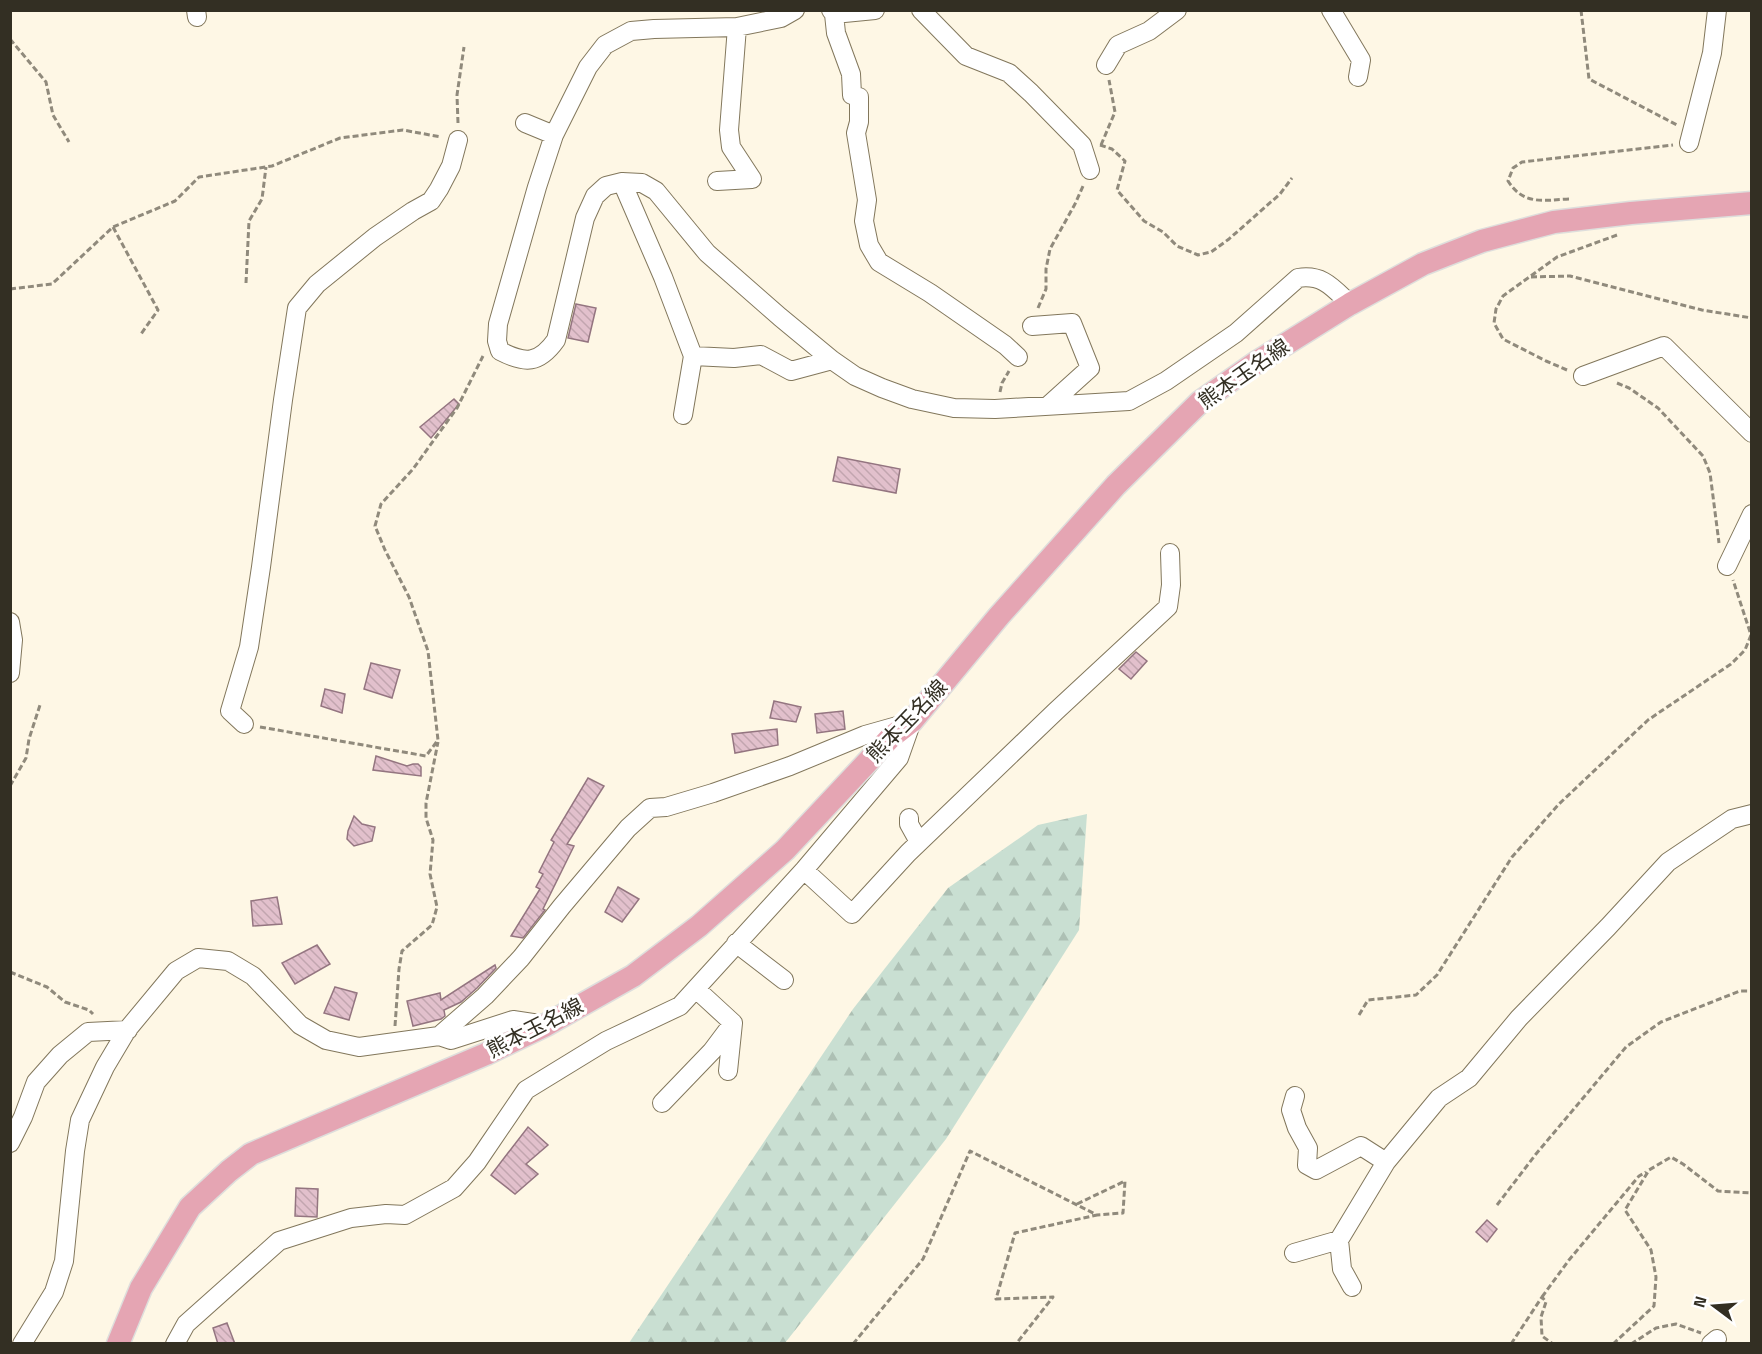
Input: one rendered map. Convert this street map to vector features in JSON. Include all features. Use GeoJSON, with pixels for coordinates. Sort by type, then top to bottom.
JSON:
{"type":"FeatureCollection","features":[{"type":"Feature","properties":{"kind":"main road","name":"熊本玉名線"},"geometry":{"type":"LineString","coordinates":[[118,1344],[141,1288],[190,1207],[251,1154],[486,1054],[546,1025],[633,976],[699,926],[785,850],[890,738],[912,721],[999,616],[1116,485],[1200,402],[1257,362],[1350,304],[1423,264],[1482,241],[1554,222],[1752,202]]}},
{"type":"Feature","properties":{"kind":"street"},"geometry":{"type":"LineString","coordinates":[[795,10],[781,18],[737,27],[654,29],[631,32],[605,45],[588,67],[554,135],[537,186],[498,324],[497,341],[500,351],[515,359],[532,360],[548,351],[556,340],[585,218],[595,196],[606,186],[622,182],[642,183],[656,191],[707,253],[832,360],[855,375],[882,388],[912,399],[954,408],[995,408],[1129,400],[1166,381],[1236,333],[1298,278],[1309,276],[1320,279],[1332,286],[1350,304]]}},
{"type":"Feature","properties":{"kind":"street"},"geometry":{"type":"LineString","coordinates":[[875,10],[832,12],[836,33],[851,74],[852,94],[859,97],[859,122],[856,133],[867,200],[864,221],[868,245],[879,262],[930,293],[1005,345],[1018,357]]}},
{"type":"Feature","properties":{"kind":"street"},"geometry":{"type":"LineString","coordinates":[[921,10],[966,56],[1009,73],[1032,93],[1082,145],[1090,170]]}},
{"type":"Feature","properties":{"kind":"street"},"geometry":{"type":"LineString","coordinates":[[1331,10],[1361,60],[1358,77]]}},
{"type":"Feature","properties":{"kind":"street"},"geometry":{"type":"LineString","coordinates":[[1689,143],[1712,53],[1717,10]]}},
{"type":"Feature","properties":{"kind":"street"},"geometry":{"type":"LineString","coordinates":[[1106,65],[1118,45],[1149,31],[1166,13]]}},
{"type":"Feature","properties":{"kind":"street"},"geometry":{"type":"LineString","coordinates":[[717,181],[752,179],[731,147],[729,130],[737,27]]}},
{"type":"Feature","properties":{"kind":"street"},"geometry":{"type":"LineString","coordinates":[[525,123],[554,135]]}},
{"type":"Feature","properties":{"kind":"street"},"geometry":{"type":"LineString","coordinates":[[244,724],[230,711],[249,647],[297,308],[317,284],[375,237],[431,201],[440,189],[451,166],[458,140]]}},
{"type":"Feature","properties":{"kind":"street"},"geometry":{"type":"LineString","coordinates":[[622,182],[693,356],[683,415]]}},
{"type":"Feature","properties":{"kind":"street"},"geometry":{"type":"LineString","coordinates":[[1032,326],[1072,323],[1090,368],[1049,405]]}},
{"type":"Feature","properties":{"kind":"street"},"geometry":{"type":"LineString","coordinates":[[1583,376],[1664,346],[1752,433]]}},
{"type":"Feature","properties":{"kind":"street"},"geometry":{"type":"LineString","coordinates":[[693,356],[734,358],[761,355],[791,371],[832,360]]}},
{"type":"Feature","properties":{"kind":"street"},"geometry":{"type":"LineString","coordinates":[[1727,566],[1752,514]]}},
{"type":"Feature","properties":{"kind":"street"},"geometry":{"type":"LineString","coordinates":[[804,870],[852,914],[920,842],[1168,607],[1171,585],[1170,553]]}},
{"type":"Feature","properties":{"kind":"street"},"geometry":{"type":"LineString","coordinates":[[10,622],[14,640],[10,673]]}},
{"type":"Feature","properties":{"kind":"street"},"geometry":{"type":"LineString","coordinates":[[176,1344],[186,1324],[279,1241],[351,1218],[386,1214],[405,1215],[454,1188],[477,1162],[526,1090],[606,1041],[680,1005],[804,870],[899,758],[912,721]]}},
{"type":"Feature","properties":{"kind":"street"},"geometry":{"type":"LineString","coordinates":[[439,1036],[485,996],[521,958],[561,906],[628,828],[650,808],[666,807],[713,793],[790,766],[865,735],[912,721]]}},
{"type":"Feature","properties":{"kind":"street"},"geometry":{"type":"LineString","coordinates":[[1352,1287],[1342,1269],[1339,1240],[1386,1162],[1439,1098],[1468,1078],[1519,1018],[1668,862],[1732,819],[1752,814]]}},
{"type":"Feature","properties":{"kind":"street"},"geometry":{"type":"LineString","coordinates":[[909,818],[909,824],[920,842]]}},
{"type":"Feature","properties":{"kind":"street"},"geometry":{"type":"LineString","coordinates":[[736,943],[784,980]]}},
{"type":"Feature","properties":{"kind":"street"},"geometry":{"type":"LineString","coordinates":[[22,1344],[54,1292],[64,1261],[80,1120],[105,1067],[128,1030],[176,971],[198,958],[228,961],[254,976],[300,1025],[326,1040],[359,1047],[439,1036],[451,1040],[513,1020],[546,1025]]}},
{"type":"Feature","properties":{"kind":"street"},"geometry":{"type":"LineString","coordinates":[[696,989],[733,1023]]}},
{"type":"Feature","properties":{"kind":"street"},"geometry":{"type":"LineString","coordinates":[[728,1071],[733,1023]]}},
{"type":"Feature","properties":{"kind":"street"},"geometry":{"type":"LineString","coordinates":[[662,1103],[712,1051],[733,1023]]}},
{"type":"Feature","properties":{"kind":"street"},"geometry":{"type":"LineString","coordinates":[[10,1143],[36,1082],[60,1054],[88,1032],[128,1030]]}},
{"type":"Feature","properties":{"kind":"street"},"geometry":{"type":"LineString","coordinates":[[1295,1096],[1291,1110],[1297,1128],[1308,1148],[1307,1165],[1316,1170],[1361,1146],[1386,1162]]}},
{"type":"Feature","properties":{"kind":"street"},"geometry":{"type":"LineString","coordinates":[[1294,1253],[1339,1240]]}},
{"type":"Feature","properties":{"kind":"path"},"geometry":{"type":"LineString","coordinates":[[1570,199],[1534,201],[1514,190],[1508,181],[1513,168],[1522,162],[1689,143],[1683,128],[1590,78],[1581,10]]}},
{"type":"Feature","properties":{"kind":"path"},"geometry":{"type":"LineString","coordinates":[[10,39],[46,82],[53,115],[69,142]]}},
{"type":"Feature","properties":{"kind":"path"},"geometry":{"type":"LineString","coordinates":[[10,289],[52,284],[113,227],[175,201],[199,177],[272,166],[340,138],[402,130],[458,140],[457,95],[464,48]]}},
{"type":"Feature","properties":{"kind":"path"},"geometry":{"type":"LineString","coordinates":[[1032,326],[1046,289],[1046,269],[1050,249],[1075,204],[1115,112],[1106,65]]}},
{"type":"Feature","properties":{"kind":"path"},"geometry":{"type":"LineString","coordinates":[[1100,145],[1112,149],[1125,161],[1117,190],[1144,221],[1163,232],[1177,246],[1198,255],[1211,252],[1229,239],[1280,194],[1292,178]]}},
{"type":"Feature","properties":{"kind":"path"},"geometry":{"type":"LineString","coordinates":[[246,283],[249,221],[262,199],[266,167]]}},
{"type":"Feature","properties":{"kind":"path"},"geometry":{"type":"LineString","coordinates":[[1583,376],[1546,361],[1503,339],[1494,323],[1496,309],[1503,296],[1557,257],[1633,230],[1631,213]]}},
{"type":"Feature","properties":{"kind":"path"},"geometry":{"type":"LineString","coordinates":[[113,227],[158,310],[141,334]]}},
{"type":"Feature","properties":{"kind":"path"},"geometry":{"type":"LineString","coordinates":[[1530,277],[1570,276],[1690,307],[1752,318]]}},
{"type":"Feature","properties":{"kind":"path"},"geometry":{"type":"LineString","coordinates":[[394,1043],[402,951],[432,925],[437,907],[430,874],[433,840],[426,818],[426,803],[438,740],[428,651],[409,597],[375,526],[381,504],[413,469],[457,408],[484,353]]}},
{"type":"Feature","properties":{"kind":"path"},"geometry":{"type":"LineString","coordinates":[[995,408],[1002,383],[1018,357]]}},
{"type":"Feature","properties":{"kind":"path"},"geometry":{"type":"LineString","coordinates":[[1359,1015],[1368,1000],[1416,995],[1437,975],[1512,858],[1559,804],[1648,720],[1731,664],[1745,650],[1751,635],[1736,586],[1720,550],[1710,473],[1703,456],[1658,408],[1629,388],[1615,382]]}},
{"type":"Feature","properties":{"kind":"path"},"geometry":{"type":"LineString","coordinates":[[10,786],[26,758],[29,739],[40,705]]}},
{"type":"Feature","properties":{"kind":"path"},"geometry":{"type":"LineString","coordinates":[[244,724],[426,756],[438,740]]}},
{"type":"Feature","properties":{"kind":"path"},"geometry":{"type":"LineString","coordinates":[[10,972],[47,987],[65,1002],[89,1010],[108,1031]]}},
{"type":"Feature","properties":{"kind":"path"},"geometry":{"type":"LineString","coordinates":[[1497,1204],[1626,1047],[1661,1022],[1740,992],[1752,991]]}},
{"type":"Feature","properties":{"kind":"path"},"geometry":{"type":"LineString","coordinates":[[853,1344],[923,1259],[970,1151],[1097,1215]]}},
{"type":"Feature","properties":{"kind":"path"},"geometry":{"type":"LineString","coordinates":[[1511,1344],[1569,1260],[1638,1176],[1671,1157],[1718,1191],[1752,1193]]}},
{"type":"Feature","properties":{"kind":"path"},"geometry":{"type":"LineString","coordinates":[[1613,1344],[1654,1306],[1656,1277],[1651,1250],[1625,1210],[1649,1170]]}},
{"type":"Feature","properties":{"kind":"path"},"geometry":{"type":"LineString","coordinates":[[1016,1344],[1053,1297],[996,1299],[1015,1233],[1097,1215],[1123,1213],[1125,1181],[1076,1205]]}},
{"type":"Feature","properties":{"kind":"path"},"geometry":{"type":"LineString","coordinates":[[1542,1297],[1546,1302],[1541,1317],[1542,1336],[1553,1344]]}},
{"type":"Feature","properties":{"kind":"path"},"geometry":{"type":"LineString","coordinates":[[1631,1344],[1656,1328],[1676,1324],[1714,1341]]}},
{"type":"Feature","properties":{"kind":"green space"},"geometry":{"type":"Polygon","coordinates":[[[1087,814],[1079,930],[946,1139],[785,1343],[629,1343],[853,1009],[948,888],[1038,825],[1087,814]]]}},
{"type":"Feature","properties":{"kind":"building"},"geometry":{"type":"Polygon","coordinates":[[[576,304],[596,308],[588,342],[568,338],[576,304]]]}},
{"type":"Feature","properties":{"kind":"building"},"geometry":{"type":"Polygon","coordinates":[[[454,399],[459,404],[431,438],[420,427],[454,399]]]}},
{"type":"Feature","properties":{"kind":"building"},"geometry":{"type":"Polygon","coordinates":[[[838,457],[900,469],[896,493],[833,481],[838,457]]]}},
{"type":"Feature","properties":{"kind":"building"},"geometry":{"type":"Polygon","coordinates":[[[1136,652],[1147,661],[1131,679],[1119,669],[1136,652]]]}},
{"type":"Feature","properties":{"kind":"building"},"geometry":{"type":"Polygon","coordinates":[[[371,663],[400,670],[392,698],[364,689],[371,663]]]}},
{"type":"Feature","properties":{"kind":"building"},"geometry":{"type":"Polygon","coordinates":[[[325,689],[345,694],[342,713],[321,706],[325,689]]]}},
{"type":"Feature","properties":{"kind":"building"},"geometry":{"type":"Polygon","coordinates":[[[774,701],[801,707],[796,722],[770,718],[774,701]]]}},
{"type":"Feature","properties":{"kind":"building"},"geometry":{"type":"Polygon","coordinates":[[[843,711],[845,729],[817,733],[815,714],[843,711]]]}},
{"type":"Feature","properties":{"kind":"building"},"geometry":{"type":"Polygon","coordinates":[[[777,729],[778,745],[735,753],[732,734],[777,729]]]}},
{"type":"Feature","properties":{"kind":"building"},"geometry":{"type":"Polygon","coordinates":[[[376,756],[407,766],[418,764],[421,767],[421,776],[373,770],[376,756]]]}},
{"type":"Feature","properties":{"kind":"building"},"geometry":{"type":"Polygon","coordinates":[[[588,778],[604,786],[567,844],[574,846],[543,909],[545,910],[523,938],[511,936],[540,889],[536,887],[543,874],[539,872],[554,842],[551,840],[588,778]]]}},
{"type":"Feature","properties":{"kind":"building"},"geometry":{"type":"Polygon","coordinates":[[[354,816],[362,824],[375,827],[372,841],[354,846],[347,839],[354,816]]]}},
{"type":"Feature","properties":{"kind":"building"},"geometry":{"type":"Polygon","coordinates":[[[618,887],[639,899],[622,922],[605,912],[618,887]]]}},
{"type":"Feature","properties":{"kind":"building"},"geometry":{"type":"Polygon","coordinates":[[[277,897],[282,924],[253,926],[251,901],[277,897]]]}},
{"type":"Feature","properties":{"kind":"building"},"geometry":{"type":"Polygon","coordinates":[[[317,945],[330,964],[295,984],[282,963],[317,945]]]}},
{"type":"Feature","properties":{"kind":"building"},"geometry":{"type":"Polygon","coordinates":[[[495,965],[496,968],[477,988],[461,1002],[444,1010],[445,1016],[441,1019],[413,1026],[407,1001],[440,993],[441,1000],[495,965]]]}},
{"type":"Feature","properties":{"kind":"building"},"geometry":{"type":"Polygon","coordinates":[[[335,987],[357,993],[349,1020],[324,1013],[335,987]]]}},
{"type":"Feature","properties":{"kind":"building"},"geometry":{"type":"Polygon","coordinates":[[[528,1127],[548,1145],[526,1164],[538,1174],[515,1194],[491,1175],[528,1127]]]}},
{"type":"Feature","properties":{"kind":"building"},"geometry":{"type":"Polygon","coordinates":[[[296,1188],[318,1189],[317,1217],[295,1216],[296,1188]]]}},
{"type":"Feature","properties":{"kind":"building"},"geometry":{"type":"Polygon","coordinates":[[[1487,1220],[1497,1229],[1487,1242],[1476,1232],[1487,1220]]]}},
{"type":"Feature","properties":{"kind":"building"},"geometry":{"type":"Polygon","coordinates":[[[227,1323],[235,1344],[218,1344],[213,1328],[227,1323]]]}}]}
